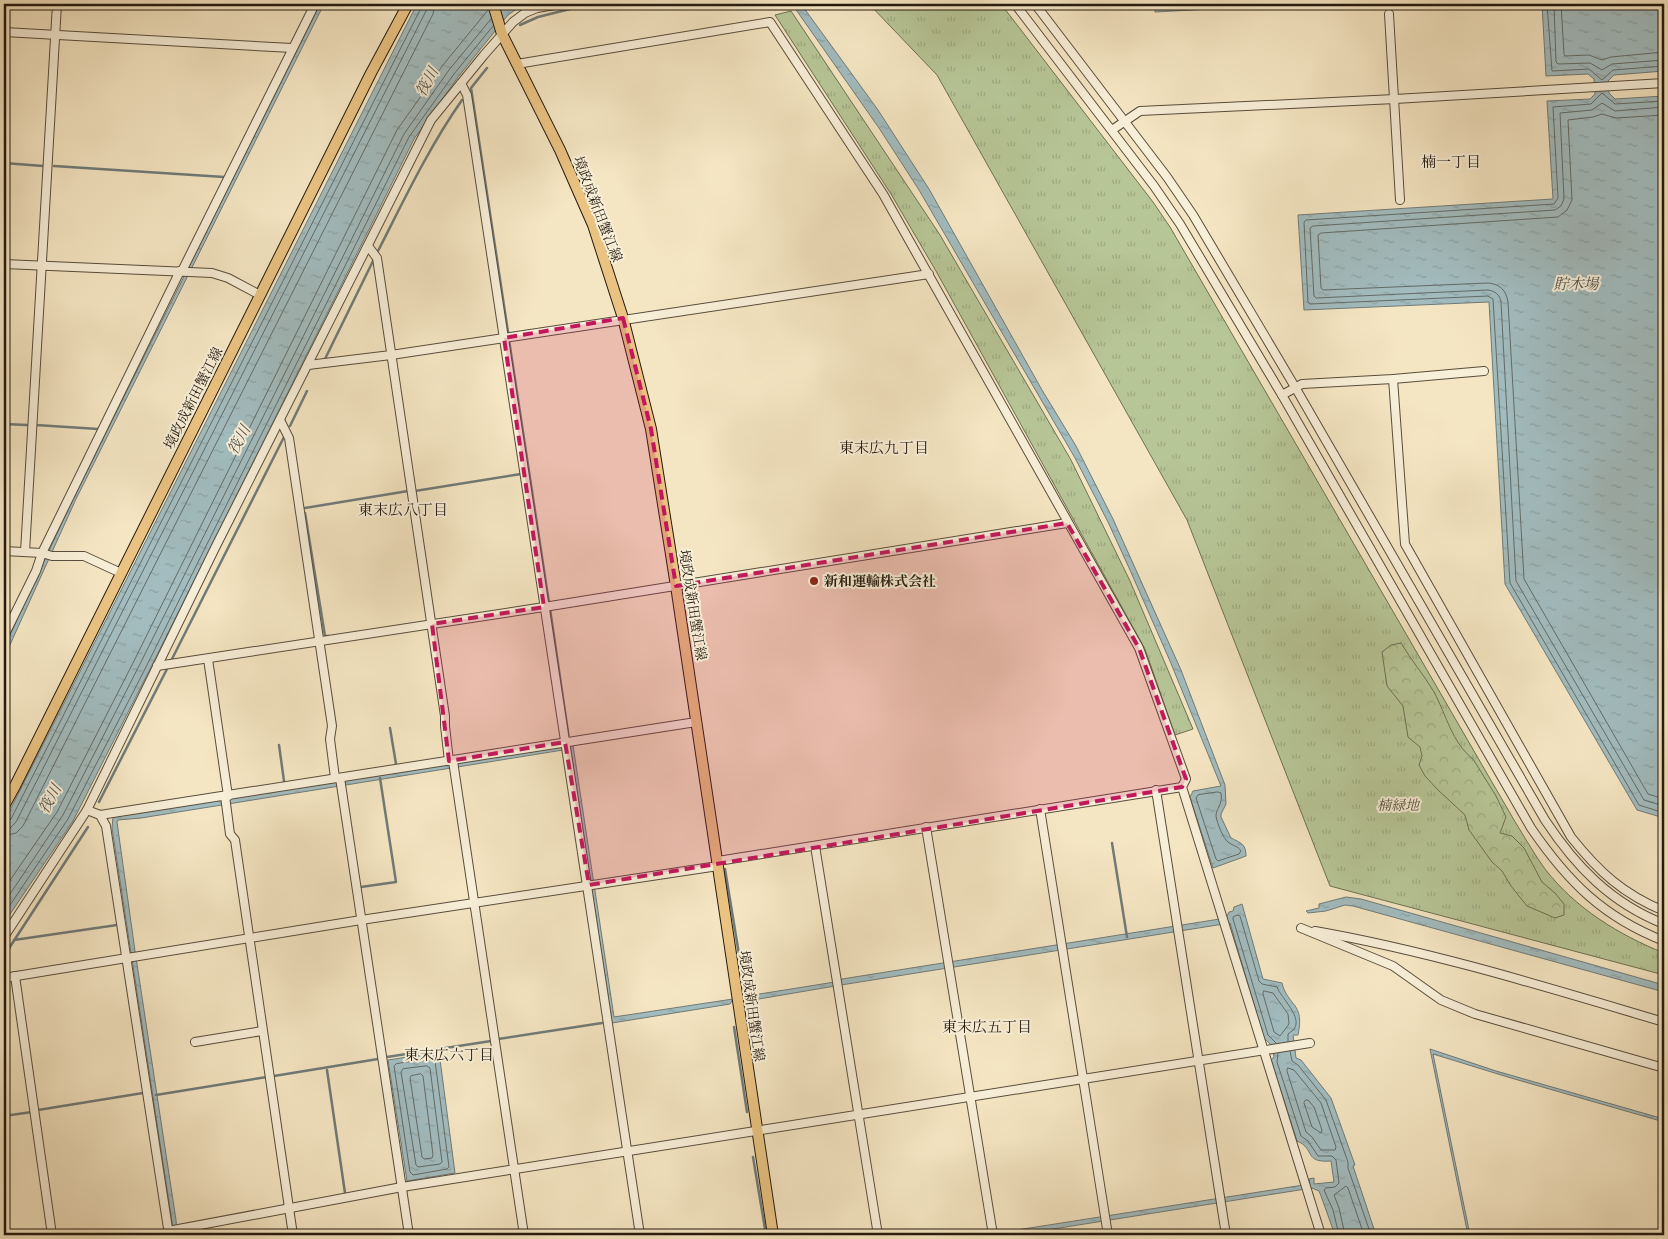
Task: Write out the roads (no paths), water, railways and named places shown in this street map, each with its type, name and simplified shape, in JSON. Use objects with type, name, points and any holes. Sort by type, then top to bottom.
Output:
[{"type":"main road","name":"境政成新田蟹江線","points":[[4,806],[371,74],[408,4]]},
{"type":"main road","name":"境政成新田蟹江線","points":[[493,4],[502,34],[560,150],[593,225],[624,318],[651,429],[773,1235]]},
{"type":"street","points":[[25,552],[57,4]]},
{"type":"street","points":[[4,636],[36,571],[42,553],[184,271],[315,4]]},
{"type":"street","points":[[4,937],[88,810],[157,666],[432,120],[502,34],[525,13],[537,8],[561,4]]},
{"type":"street","points":[[1015,4],[1112,130],[1180,224],[1282,395],[1546,850],[1570,879],[1590,898],[1640,931],[1664,941]]},
{"type":"street","points":[[1035,4],[1167,177],[1193,215],[1563,848],[1580,868],[1600,886],[1620,901],[1647,917],[1664,924]]},
{"type":"street","points":[[1390,14],[1400,200]]},
{"type":"street","points":[[517,64],[770,22],[883,194],[1067,524],[1139,648],[1186,779],[1182,787],[1267,1051],[1322,1235]]},
{"type":"street","points":[[4,32],[292,48]]},
{"type":"street","points":[[461,83],[467,94],[544,607],[590,885],[640,1235]]},
{"type":"street","points":[[1112,130],[1140,111],[1395,99],[1664,83]]},
{"type":"street","points":[[368,246],[377,258],[432,624],[445,726],[475,904],[524,1235]]},
{"type":"street","points":[[4,264],[212,273],[228,278],[260,295]]},
{"type":"street","points":[[308,365],[391,355],[624,318],[929,274]]},
{"type":"street","points":[[1282,395],[1302,384],[1484,371]]},
{"type":"street","points":[[1393,379],[1405,544],[1571,837],[1590,861],[1613,882],[1641,902],[1664,911]]},
{"type":"street","points":[[280,420],[289,438],[332,726],[330,739],[339,781],[410,1235]]},
{"type":"street","points":[[157,666],[1067,524]]},
{"type":"street","points":[[4,552],[42,553],[52,556],[84,556],[121,573]]},
{"type":"street","points":[[208,659],[230,834],[235,840],[293,1235]]},
{"type":"street","points":[[88,810],[100,815],[226,799],[696,722]]},
{"type":"street","points":[[4,978],[361,920],[475,904],[926,827],[1182,787]]},
{"type":"street","points":[[1156,790],[1226,1235]]},
{"type":"street","points":[[1040,809],[1108,1235]]},
{"type":"street","points":[[100,815],[106,826],[131,958],[172,1231],[402,1187],[627,1153],[1306,1044]]},
{"type":"street","points":[[926,827],[993,1234]]},
{"type":"street","points":[[814,846],[878,1235]]},
{"type":"street","points":[[1664,1022],[1443,958],[1351,937],[1301,928],[1393,966],[1441,1000],[1475,1014],[1664,1068]]},
{"type":"street","points":[[15,976],[52,1235]]},
{"type":"street","points":[[195,1042],[262,1031]]},
{"type":"water","points":[[320,4],[324,4],[76,499],[4,658],[4,648],[73,499]]},
{"type":"water","name":"筏川","points":[[417,4],[529,4],[518,8],[508,15],[458,77],[414,139],[73,821],[4,923],[4,822]]},
{"type":"water","points":[[792,4],[801,4],[878,110],[929,189],[1042,390],[1076,446],[1113,519],[1181,670],[1225,785],[1226,804],[1221,817],[1231,838],[1244,846],[1246,856],[1213,868],[1190,797],[1193,791],[1221,786],[1170,661],[1130,570],[1075,458],[919,190],[879,128]]},
{"type":"water","points":[[1155,4],[1302,4],[1155,12]]},
{"type":"water","name":"貯木場","points":[[1542,4],[1664,4],[1664,71],[1614,75],[1608,81],[1609,93],[1615,99],[1664,96],[1664,818],[1637,810],[1505,584],[1489,302],[1304,310],[1298,215],[1553,199],[1547,101],[1590,99],[1595,94],[1594,79],[1588,74],[1546,76]]},
{"type":"water","points":[[570,745],[573,745],[614,1017],[733,999],[730,1004],[612,1023]]},
{"type":"water","points":[[562,746],[563,750],[141,818],[118,820],[135,951],[176,1220],[177,1235],[174,1235],[112,828],[113,817]]},
{"type":"water","points":[[1346,897],[1361,899],[1664,985],[1664,992],[1353,906],[1345,905],[1326,911],[1308,913],[1306,911],[1319,908],[1319,904]]},
{"type":"water","points":[[1242,904],[1263,979],[1282,983],[1288,997],[1298,1010],[1300,1024],[1298,1035],[1293,1035],[1296,1058],[1301,1060],[1331,1098],[1355,1165],[1353,1166],[1376,1235],[1335,1235],[1319,1191],[1312,1188],[1015,1235],[985,1235],[1310,1184],[1309,1179],[1314,1178],[1314,1184],[1334,1182],[1331,1161],[1313,1158],[1303,1144],[1297,1141],[1271,1060],[1274,1057],[1272,1046],[1264,1038],[1230,923],[747,1001],[747,996],[841,981],[842,979],[1226,918],[1229,912],[1233,911],[1234,907]]},
{"type":"water","points":[[1430,1049],[1496,1071],[1664,1119],[1664,1122],[1433,1054],[1470,1235],[1468,1235]]},
{"type":"water","points":[[439,1052],[455,1173],[407,1181],[388,1060]]},
{"type":"waterway","points":[[520,25],[538,17],[570,9],[581,4]]},
{"type":"waterway","points":[[487,68],[471,88],[508,332]]},
{"type":"waterway","points":[[378,251],[428,155],[462,100]]},
{"type":"waterway","points":[[4,163],[43,166]]},
{"type":"waterway","points":[[54,166],[224,177]]},
{"type":"waterway","points":[[324,361],[373,261]]},
{"type":"waterway","points":[[509,340],[549,603]]},
{"type":"waterway","points":[[290,426],[307,391]]},
{"type":"waterway","points":[[4,424],[27,425]]},
{"type":"waterway","points":[[36,425],[98,429]]},
{"type":"waterway","points":[[172,659],[285,435]]},
{"type":"waterway","points":[[415,491],[521,474]]},
{"type":"waterway","points":[[305,508],[408,491]]},
{"type":"waterway","points":[[305,513],[325,636],[329,636]]},
{"type":"waterway","points":[[550,609],[569,739]]},
{"type":"waterway","points":[[99,802],[167,669]]},
{"type":"waterway","points":[[390,728],[396,764]]},
{"type":"waterway","points":[[279,745],[284,781]]},
{"type":"waterway","points":[[361,887],[396,882],[380,778]]},
{"type":"waterway","points":[[4,956],[88,827]]},
{"type":"waterway","points":[[1112,843],[1127,937]]},
{"type":"waterway","points":[[725,869],[745,991]]},
{"type":"waterway","points":[[14,940],[117,925]]},
{"type":"waterway","points":[[498,1039],[602,1023]]},
{"type":"waterway","points":[[734,1027],[747,1112]]},
{"type":"waterway","points":[[387,1057],[491,1041]]},
{"type":"waterway","points":[[274,1076],[378,1059]]},
{"type":"waterway","points":[[327,1070],[345,1193]]},
{"type":"waterway","points":[[156,1095],[267,1077]]},
{"type":"waterway","points":[[38,1110],[143,1093]]},
{"type":"waterway","points":[[4,1116],[32,1112]]},
{"type":"waterway","points":[[753,1157],[766,1235]]},
{"type":"place","name":"新和運輸株式会社","points":[[814,581]]},
{"type":"district","name":"楠一丁目","points":[[1451,162]]},
{"type":"district","name":"東末広九丁目","points":[[884,448]]},
{"type":"district","name":"東末広八丁目","points":[[403,510]]},
{"type":"district","name":"東末広五丁目","points":[[987,1027]]},
{"type":"district","name":"東末広六丁目","points":[[449,1055]]},
{"type":"park label","name":"楠緑地","points":[[1398,805]]}]
